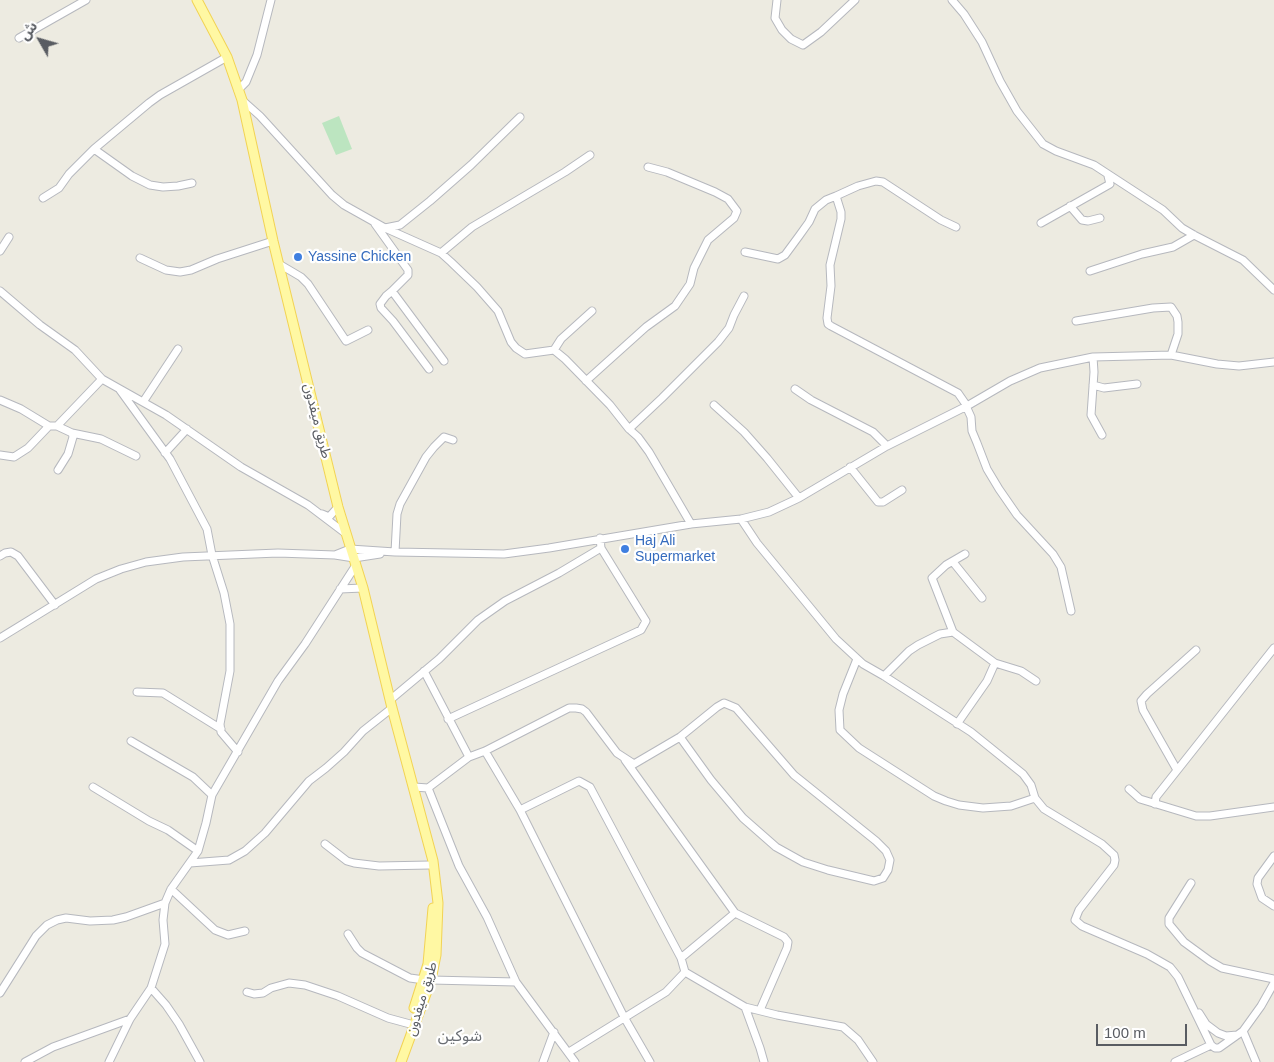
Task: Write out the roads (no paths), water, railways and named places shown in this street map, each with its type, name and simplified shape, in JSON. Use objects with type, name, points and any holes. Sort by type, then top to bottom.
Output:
[{"type":"main road","name":"طريق ميفدون","points":[[197,0],[227,57],[242,100],[273,240],[338,507],[363,588],[391,704],[433,861],[438,903],[436,955],[396,1062]]},
{"type":"main road","name":"طريق ميفدون","points":[[402,1062],[427,980],[433,897],[428,846]]},
{"type":"street","points":[[19,38],[86,0]]},
{"type":"street","points":[[238,90],[246,82],[257,55],[271,0]]},
{"type":"street","points":[[777,0],[775,18],[782,30],[791,39],[803,45],[821,32],[855,0]]},
{"type":"street","points":[[952,0],[964,14],[982,42],[1000,81],[1017,111],[1037,137],[1049,148],[1094,166],[1163,210],[1194,235],[1243,260],[1274,290]]},
{"type":"street","points":[[43,198],[59,188],[69,174],[94,149],[160,95],[227,57]]},
{"type":"street","points":[[242,100],[260,116],[332,195],[344,205],[385,228],[441,253],[477,287],[498,311],[514,346],[525,354],[554,350],[561,339],[592,311]]},
{"type":"street","points":[[385,228],[400,225],[430,201],[471,165],[520,117]]},
{"type":"street","points":[[94,149],[132,176],[150,185],[163,187],[192,183]]},
{"type":"street","points":[[441,253],[472,227],[566,172],[590,155]]},
{"type":"street","points":[[586,381],[646,327],[675,306],[690,284],[694,268],[708,240],[734,218],[737,211],[728,199],[715,192],[677,176],[648,167]]},
{"type":"street","points":[[1041,223],[1110,184],[1108,176]]},
{"type":"street","points":[[745,252],[778,259],[785,254],[799,236],[815,209],[826,200],[858,186],[876,181],[883,182],[956,227]]},
{"type":"street","points":[[836,196],[841,219],[830,265],[831,286],[827,313],[828,324],[958,393],[967,406],[971,417],[972,431],[987,469],[1017,515],[1053,554],[1061,567],[1071,610]]},
{"type":"street","points":[[1070,206],[1082,220],[1088,222],[1100,218]]},
{"type":"street","points":[[373,222],[408,270],[408,275],[380,304],[381,308],[394,321],[429,369]]},
{"type":"street","points":[[1090,271],[1142,254],[1173,247],[1194,235]]},
{"type":"street","points":[[0,251],[9,237]]},
{"type":"street","points":[[140,258],[166,270],[180,272],[191,270],[273,240]]},
{"type":"street","points":[[279,264],[301,277],[308,284],[346,341],[368,330]]},
{"type":"street","points":[[0,291],[34,320],[75,350],[102,379],[187,429],[241,467],[297,498],[345,533]]},
{"type":"street","points":[[392,291],[444,361]]},
{"type":"street","points":[[629,429],[718,342],[730,328],[734,315],[744,296]]},
{"type":"street","points":[[1076,321],[1153,308],[1171,307],[1177,316],[1178,334],[1171,355]]},
{"type":"street","points":[[143,402],[178,349]]},
{"type":"street","points":[[554,350],[610,404],[629,429],[638,437],[649,452],[691,524]]},
{"type":"street","points":[[0,638],[96,579],[146,562],[212,555],[278,553],[353,557],[395,552],[504,554],[691,524],[741,519],[768,512],[799,498],[887,446],[967,406],[1010,381],[1040,368],[1093,357],[1171,355],[1217,364],[1239,366],[1274,362]]},
{"type":"street","points":[[1093,357],[1091,415],[1102,434]]},
{"type":"street","points":[[0,455],[14,457],[28,448],[102,379]]},
{"type":"street","points":[[1093,384],[1104,388],[1137,384]]},
{"type":"street","points":[[118,388],[170,459],[207,529],[230,624],[230,671],[221,729],[225,738],[238,752]]},
{"type":"street","points":[[795,389],[811,400],[873,432],[887,446]]},
{"type":"street","points":[[0,400],[53,426],[101,440],[136,456]]},
{"type":"street","points":[[714,405],[744,432],[799,498]]},
{"type":"street","points":[[165,453],[187,429]]},
{"type":"street","points":[[58,470],[70,449],[73,440],[72,433]]},
{"type":"street","points":[[395,552],[397,514],[400,504],[426,457],[434,447],[444,437],[453,440]]},
{"type":"street","points":[[850,467],[878,502],[883,502],[902,490]]},
{"type":"street","points":[[320,514],[329,517],[338,507]]},
{"type":"street","points":[[741,519],[757,543],[836,639],[857,659],[971,732],[1023,774],[1031,785],[1035,798],[1044,809],[1102,844],[1114,855],[1116,860],[1114,865],[1079,910],[1076,915],[1077,923],[1147,954],[1170,967],[1178,977],[1211,1045],[1219,1048],[1241,1033],[1261,1006],[1274,983]]},
{"type":"street","points":[[448,719],[641,630],[646,621],[601,548],[600,538]]},
{"type":"street","points":[[190,862],[229,860],[245,851],[265,832],[309,781],[344,752],[424,671],[478,620],[505,601],[559,573],[601,548]]},
{"type":"street","points":[[0,556],[11,552],[18,556],[56,605]]},
{"type":"street","points":[[965,554],[946,565],[932,578],[953,632],[994,663],[1021,671],[1036,681]]},
{"type":"street","points":[[112,1061],[130,1019],[150,988],[165,944],[163,920],[165,902],[171,889],[198,850],[212,795],[278,682],[340,589],[353,557]]},
{"type":"street","points":[[953,562],[982,598]]},
{"type":"street","points":[[340,589],[363,588]]},
{"type":"street","points":[[884,676],[918,645],[940,634],[953,632]]},
{"type":"street","points":[[1155,804],[1156,797],[1274,648]]},
{"type":"street","points":[[1177,770],[1143,710],[1141,701],[1146,694],[1196,650]]},
{"type":"street","points":[[857,659],[843,694],[839,710],[840,730],[859,748],[934,796],[959,805],[983,808],[1011,806],[1035,798]]},
{"type":"street","points":[[957,724],[987,680],[994,663]]},
{"type":"street","points":[[424,671],[469,757]]},
{"type":"street","points":[[137,692],[163,693],[221,729]]},
{"type":"street","points":[[414,787],[428,788],[469,757],[485,751],[569,708],[582,709],[586,712],[612,748],[634,764],[680,737],[716,707],[724,703],[736,708],[794,776],[886,851],[890,860],[888,870],[883,878],[874,881],[828,870],[803,862],[776,847],[743,818],[711,780],[680,737]]},
{"type":"street","points":[[131,742],[193,777],[212,795]]},
{"type":"street","points":[[485,751],[520,810],[624,1017],[650,1062]]},
{"type":"street","points":[[624,758],[735,913],[784,937],[788,942],[788,948],[760,1010]]},
{"type":"street","points":[[520,810],[579,781],[590,787],[681,958],[685,972],[745,1006],[843,1027],[858,1040],[868,1060]]},
{"type":"street","points":[[93,787],[149,821],[168,830],[198,850]]},
{"type":"street","points":[[428,788],[459,866],[488,917],[516,982],[575,1062]]},
{"type":"street","points":[[1129,789],[1140,798],[1190,815],[1205,816],[1274,807]]},
{"type":"street","points":[[325,844],[347,861],[354,864],[379,866],[430,865]]},
{"type":"street","points":[[1274,856],[1258,878],[1257,884],[1262,898],[1274,906]]},
{"type":"street","points":[[1191,883],[1168,918],[1169,924],[1184,942],[1222,968],[1274,979]]},
{"type":"street","points":[[171,889],[215,930],[228,934],[245,931]]},
{"type":"street","points":[[0,993],[36,936],[47,925],[66,918],[90,921],[114,920],[165,902]]},
{"type":"street","points":[[681,958],[735,913]]},
{"type":"street","points":[[348,934],[362,953],[410,978],[516,982]]},
{"type":"street","points":[[569,1052],[666,992],[685,972]]},
{"type":"street","points":[[247,992],[254,994],[263,993],[270,988],[289,983],[305,985],[338,996],[388,1018],[410,1024]]},
{"type":"street","points":[[150,988],[180,1024],[200,1062]]},
{"type":"street","points":[[1188,999],[1212,1029],[1226,1036],[1241,1033]]},
{"type":"street","points":[[745,1006],[764,1062]]},
{"type":"street","points":[[25,1062],[53,1048],[130,1019]]},
{"type":"street","points":[[543,1062],[554,1032]]},
{"type":"street","points":[[1241,1033],[1256,1062]]},
{"type":"street","points":[[1175,1062],[1211,1045]]},
{"type":"place","name":"Yassine Chicken","points":[[298,257]]},
{"type":"place","name":"Haj Ali Supermarket","points":[[625,549]]},
{"type":"district","name":"شوكين","points":[[460,1037]]}]
